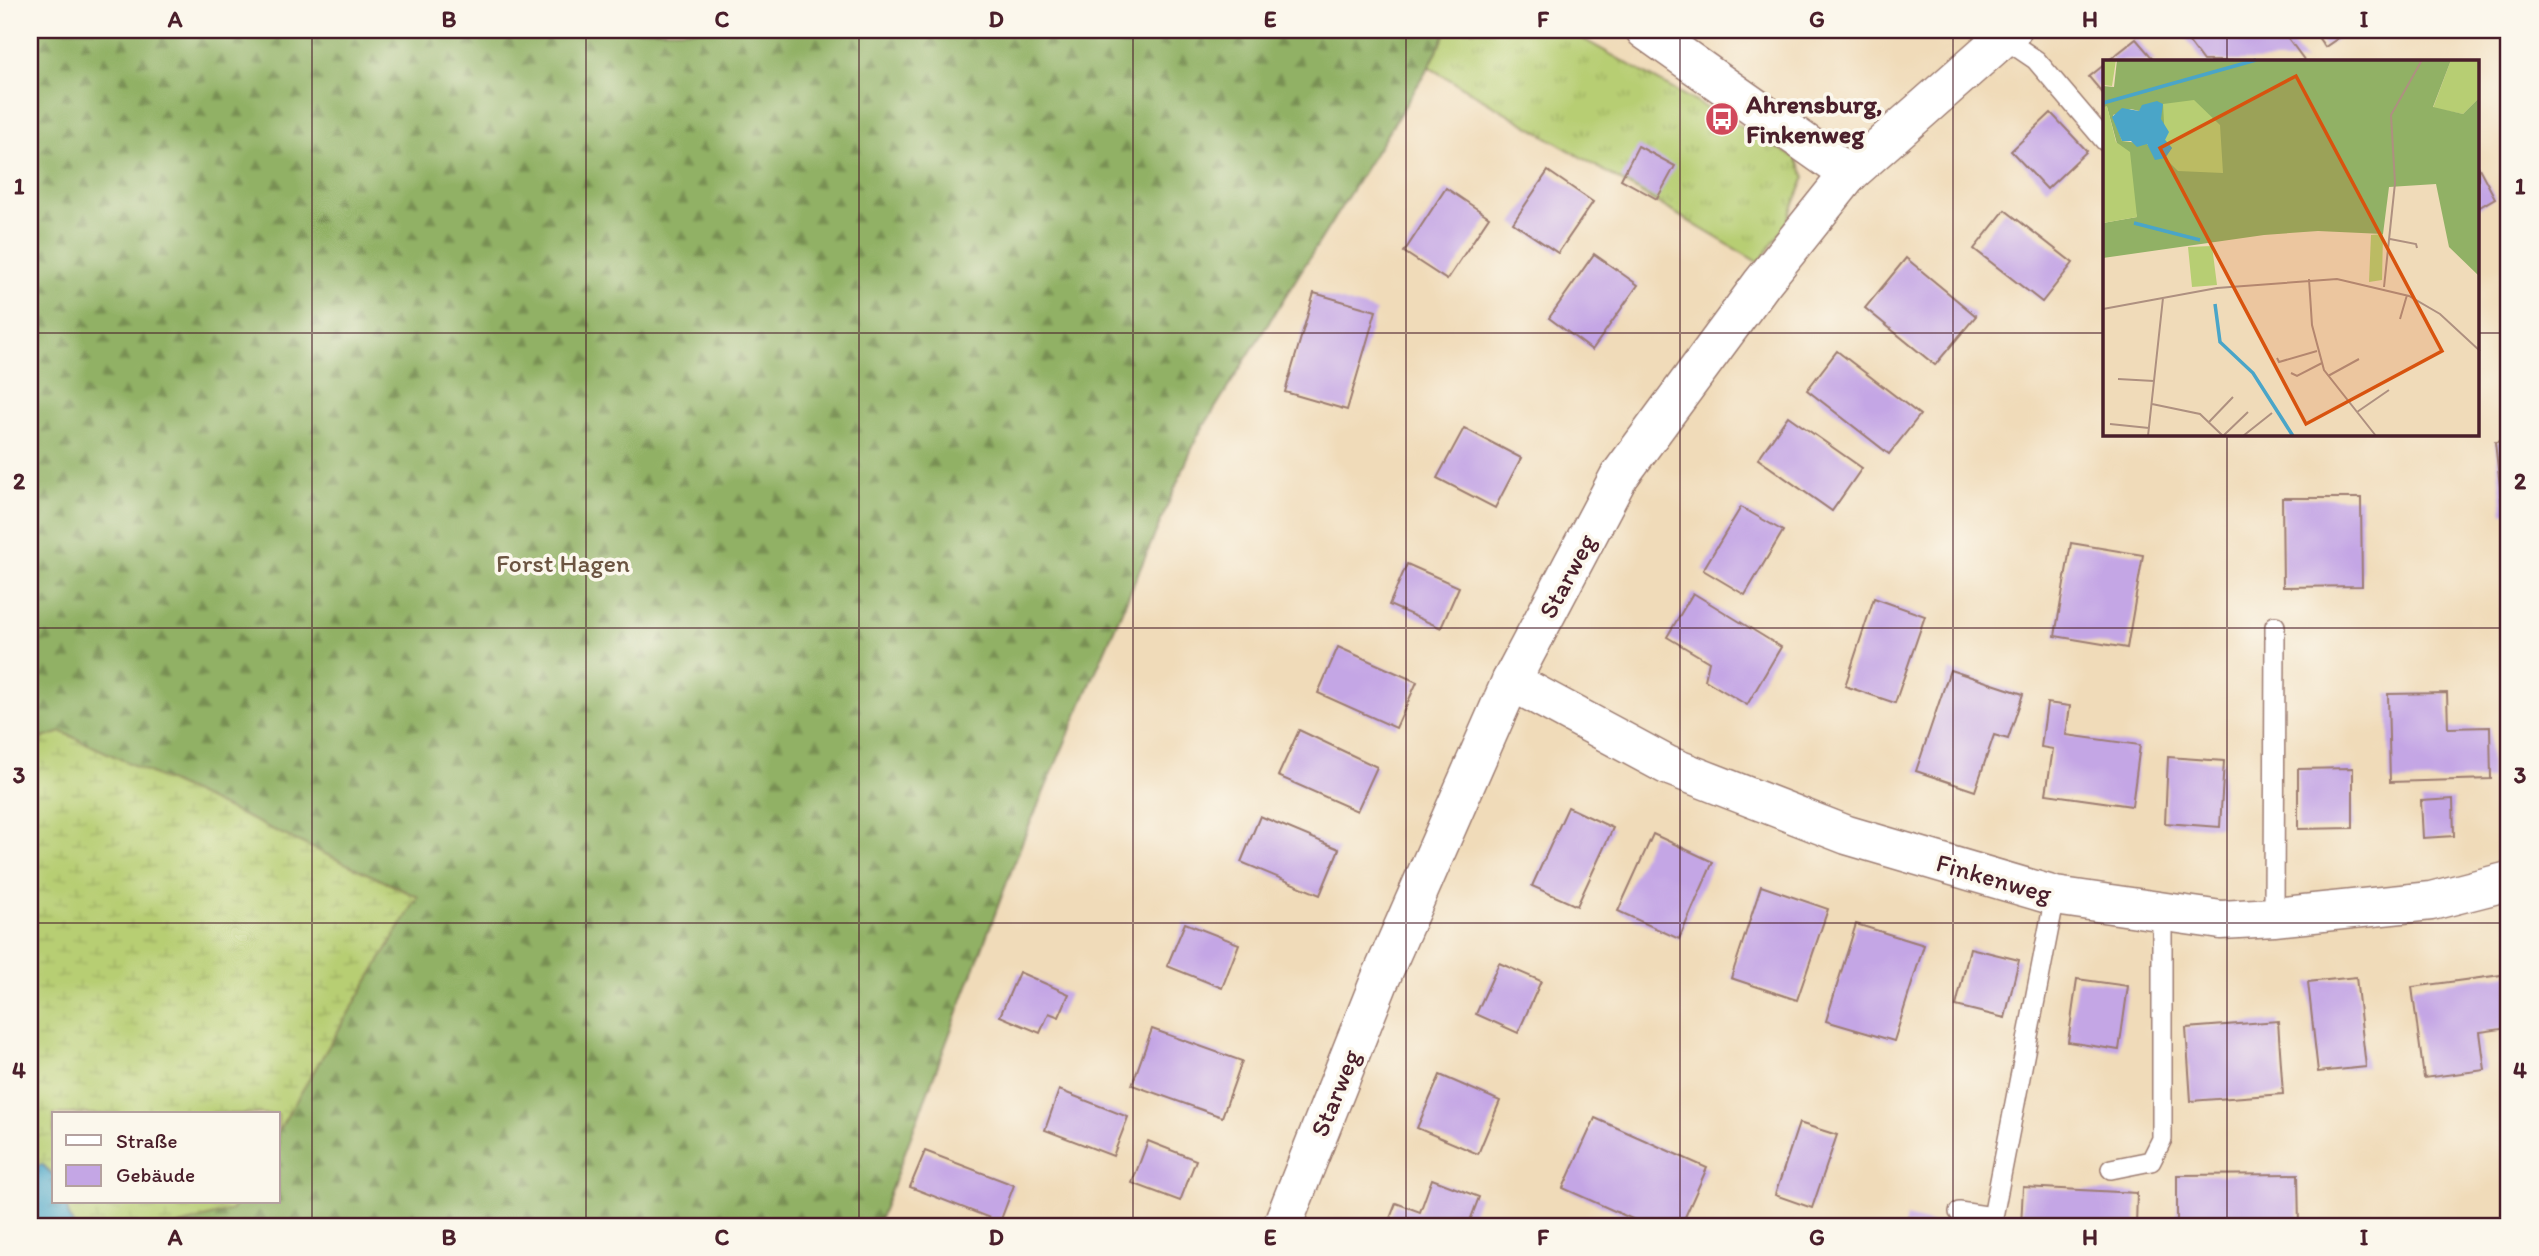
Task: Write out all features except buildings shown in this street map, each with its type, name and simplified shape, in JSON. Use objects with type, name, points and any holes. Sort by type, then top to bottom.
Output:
[{"type":"street","points":[[1645,30],[1849,174]]},
{"type":"street","name":"Starweg","points":[[1282,1226],[1379,982],[1511,681],[1618,478],[1771,273],[1849,174],[2007,33]]},
{"type":"street","name":"Finkenweg","points":[[1511,681],[1667,765],[1847,835],[2055,897],[2221,920],[2431,901],[2509,881]]},
{"type":"lane","points":[[2007,33],[2036,60],[2103,139]]},
{"type":"lane","points":[[2274,917],[2275,626]]},
{"type":"lane","points":[[1959,1212],[1993,1217],[2055,897]]},
{"type":"lane","points":[[2111,1170],[2151,1161],[2162,1139],[2162,912]]},
{"type":"green space","name":"Forst Hagen","points":[[30,30],[1447,30],[1429,67],[1197,437],[1023,840],[877,1226],[74,1226],[67,1204],[280,1204],[280,1112],[52,1112],[52,1174],[42,1164],[30,1170]]},
{"type":"green space","points":[[1447,30],[1567,30],[1796,158],[1805,177],[1785,226],[1759,263],[1429,67]]},
{"type":"green space","points":[[62,732],[418,897],[280,1128],[280,1112],[52,1112],[52,1174],[42,1164],[30,1170],[30,742]]},
{"type":"green space","points":[[66,1204],[235,1204],[232,1210],[176,1226],[74,1226],[69,1218]]},
{"type":"water","points":[[42,1164],[52,1174],[52,1204],[66,1204],[69,1218],[74,1226],[30,1226],[30,1170]]},
{"type":"place","name":"Ahrensburg, Finkenweg","points":[[1722,119]]}]
